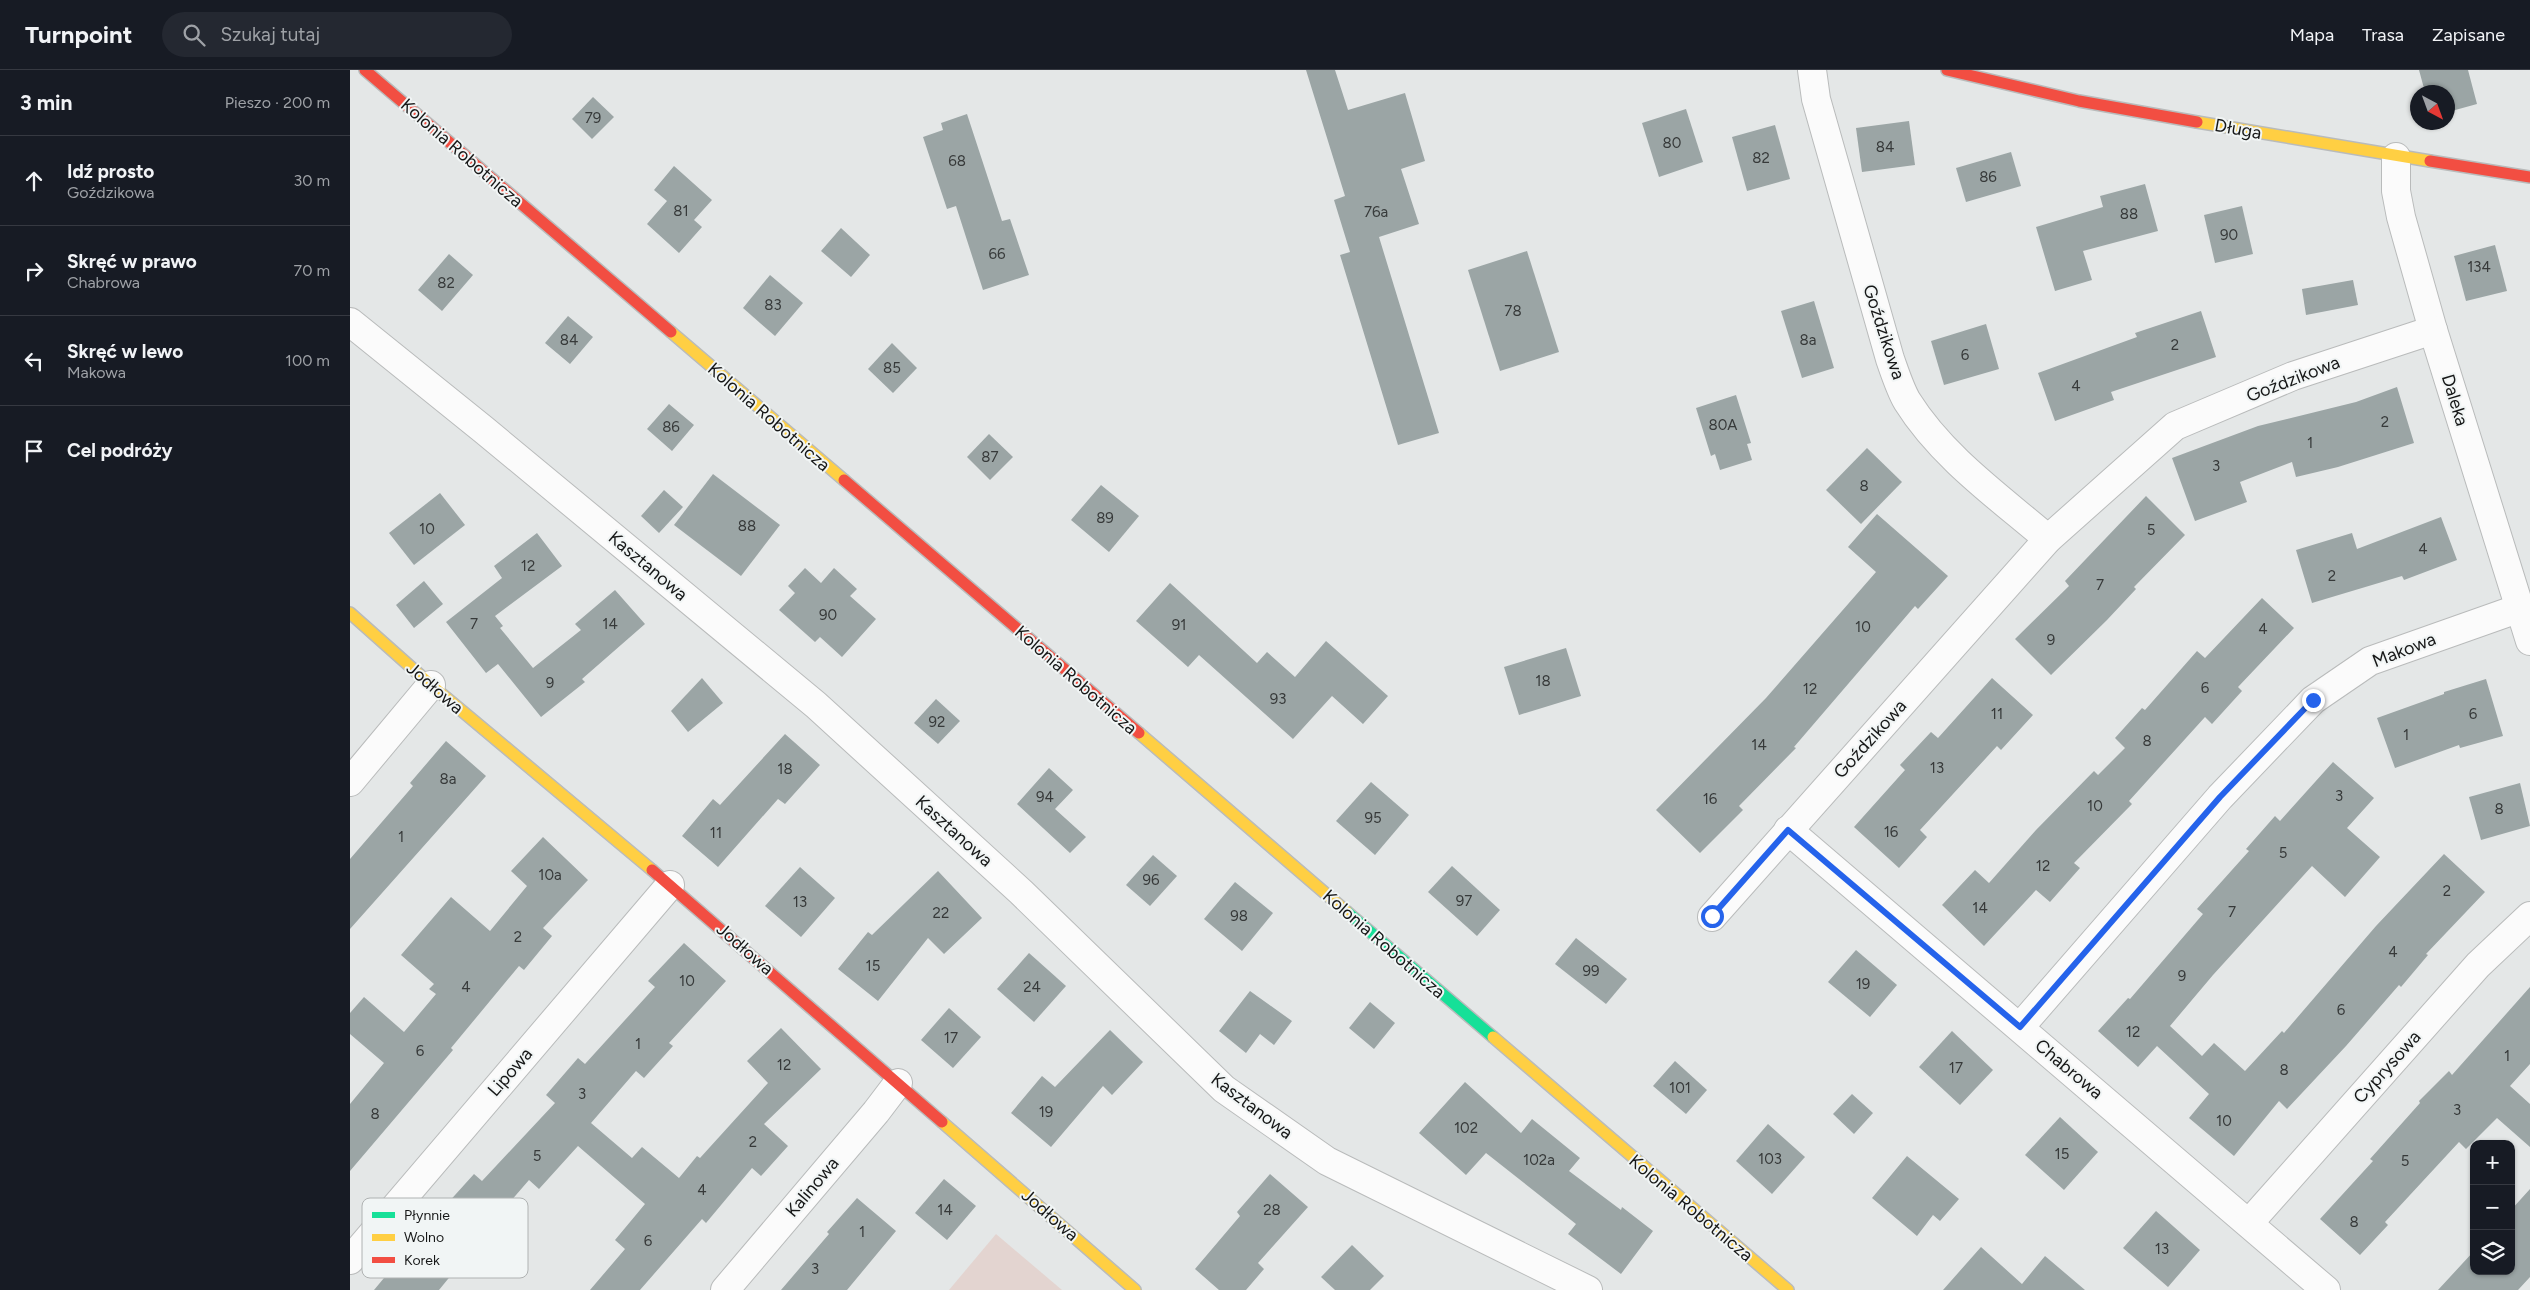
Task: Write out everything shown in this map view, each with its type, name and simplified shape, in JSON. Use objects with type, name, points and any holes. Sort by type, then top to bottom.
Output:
[{"type":"street","name":"Kolonia Robotnicza","points":[[365,70],[1788,1290]]},
{"type":"street","name":"Goździkowa","points":[[1812,70],[1816,99],[1890,359],[1906,400],[1930,432],[1955,459],[2048,540]]},
{"type":"street","name":"Długa","points":[[1948,70],[2079,101],[2396,156],[2530,177]]},
{"type":"street","name":"Daleka","points":[[2396,156],[2396,191],[2401,218],[2433,330],[2530,641]]},
{"type":"street","name":"Kasztanowa","points":[[350,322],[484,430],[816,705],[1021,892],[1224,1089],[1327,1161],[1588,1290]]},
{"type":"street","name":"Goździkowa","points":[[1712,916],[2048,540],[2175,426],[2293,376],[2433,330]]},
{"type":"street","name":"Makowa","points":[[2020,1027],[2220,797],[2313,700],[2370,661],[2520,608]]},
{"type":"street","name":"Jodłowa","points":[[350,613],[431,685],[670,884],[1136,1290]]},
{"type":"street","points":[[350,782],[431,685]]},
{"type":"street","name":"Chabrowa","points":[[1788,830],[2326,1290]]},
{"type":"street","name":"Lipowa","points":[[403,1198],[670,884]]},
{"type":"street","name":"Cyprysowa","points":[[2249,1223],[2478,965],[2530,916]]},
{"type":"street","name":"Kalinowa","points":[[725,1290],[876,1112],[898,1083]]},
{"type":"street","name":"Lipowa","points":[[350,1260],[362,1246]]},
{"type":"shaded area","points":[[996,1234],[1062,1290],[949,1290]]},
{"type":"building","points":[[1306,70],[1335,70],[1348,110],[1405,93],[1425,161],[1401,169],[1419,224],[1379,237],[1439,433],[1398,445],[1340,255],[1350,252],[1334,200],[1345,196]]},
{"type":"building","points":[[2419,70],[2468,70],[2477,104],[2455,110],[2455,85],[2423,85]]},
{"type":"building","points":[[593,97],[614,117],[592,139],[572,119]]},
{"type":"building","points":[[1686,109],[1703,162],[1659,177],[1642,123]]},
{"type":"building","points":[[967,114],[1002,221],[1010,219],[1029,275],[983,290],[956,206],[947,209],[923,137],[943,130],[941,123]]},
{"type":"building","points":[[1909,121],[1915,165],[1862,172],[1856,128]]},
{"type":"building","points":[[1775,125],[1790,179],[1747,191],[1732,137]]},
{"type":"building","points":[[2011,152],[2021,186],[1966,202],[1956,168]]},
{"type":"building","points":[[674,166],[712,200],[694,220],[702,227],[679,253],[647,224],[667,201],[654,190]]},
{"type":"building","points":[[2145,184],[2158,231],[2083,251],[2092,280],[2055,291],[2036,227],[2103,207],[2100,196]]},
{"type":"building","points":[[2242,206],[2253,254],[2215,263],[2204,215]]},
{"type":"building","points":[[841,228],[870,255],[851,277],[821,251]]},
{"type":"building","points":[[2495,245],[2507,291],[2466,301],[2454,256]]},
{"type":"building","points":[[1527,251],[1559,352],[1500,371],[1468,270]]},
{"type":"building","points":[[449,254],[473,275],[442,311],[418,290]]},
{"type":"building","points":[[770,275],[803,303],[775,336],[743,308]]},
{"type":"building","points":[[2353,280],[2358,305],[2306,315],[2302,289]]},
{"type":"building","points":[[1814,301],[1834,368],[1802,378],[1781,311]]},
{"type":"building","points":[[2201,311],[2216,357],[2111,392],[2114,400],[2055,421],[2038,373],[2137,337],[2135,333]]},
{"type":"building","points":[[568,316],[593,337],[570,364],[545,343]]},
{"type":"building","points":[[1986,324],[1999,369],[1944,385],[1931,341]]},
{"type":"building","points":[[892,343],[917,368],[893,393],[868,369]]},
{"type":"building","points":[[2397,387],[2414,443],[2338,467],[2296,477],[2292,462],[2240,482],[2247,502],[2195,521],[2172,458],[2258,426],[2356,402]]},
{"type":"building","points":[[1736,395],[1751,443],[1747,444],[1752,460],[1720,470],[1715,454],[1711,456],[1696,408]]},
{"type":"building","points":[[669,404],[694,425],[672,451],[647,429]]},
{"type":"building","points":[[989,434],[1013,457],[990,480],[967,457]]},
{"type":"building","points":[[1867,448],[1902,482],[1861,524],[1826,490]]},
{"type":"building","points":[[713,474],[780,525],[741,576],[674,525]]},
{"type":"building","points":[[1101,485],[1139,516],[1109,552],[1071,520]]},
{"type":"building","points":[[664,490],[683,507],[659,533],[641,516]]},
{"type":"building","points":[[440,493],[465,525],[414,565],[389,533]]},
{"type":"building","points":[[2146,496],[2185,535],[2134,587],[2136,589],[2107,620],[2051,675],[2015,639],[2069,586],[2065,581]]},
{"type":"building","points":[[1877,514],[1948,576],[1918,609],[1915,606],[1794,747],[1796,748],[1739,806],[1743,810],[1700,853],[1656,810],[1766,698],[1876,572],[1848,547]]},
{"type":"building","points":[[2441,517],[2457,560],[2404,580],[2402,576],[2312,603],[2296,550],[2352,533],[2357,549]]},
{"type":"building","points":[[537,533],[562,566],[495,616],[503,626],[500,628],[533,668],[581,630],[575,624],[615,590],[645,624],[582,679],[585,682],[541,717],[498,664],[486,673],[446,622],[502,578],[494,566]]},
{"type":"building","points":[[805,568],[821,583],[834,568],[857,589],[850,596],[876,619],[842,657],[820,637],[815,642],[779,610],[795,593],[788,586]]},
{"type":"building","points":[[424,581],[443,604],[414,628],[396,605]]},
{"type":"building","points":[[1170,583],[1257,663],[1267,652],[1295,677],[1326,641],[1388,696],[1363,724],[1332,696],[1293,739],[1199,655],[1188,667],[1136,621]]},
{"type":"building","points":[[2262,598],[2294,628],[2238,687],[2242,691],[2212,724],[2205,717],[2129,801],[2132,804],[2074,863],[2080,868],[2050,902],[2036,890],[1984,946],[1942,905],[1975,870],[1989,883],[2036,830],[2094,771],[2098,775],[2125,748],[2115,738],[2142,708],[2145,710],[2197,651],[2205,658]]},
{"type":"building","points":[[1566,648],[1581,696],[1519,715],[1504,667]]},
{"type":"building","points":[[702,678],[723,703],[688,732],[671,711]]},
{"type":"building","points":[[1992,678],[2033,715],[2001,750],[1997,746],[1920,830],[1927,837],[1899,868],[1854,827],[1905,770],[1900,765],[1931,732],[1938,738]]},
{"type":"building","points":[[2486,679],[2503,736],[2460,748],[2459,745],[2395,768],[2377,718],[2444,694],[2444,692]]},
{"type":"building","points":[[936,699],[960,721],[938,744],[914,723]]},
{"type":"building","points":[[785,734],[820,765],[785,804],[778,799],[718,867],[682,836],[713,799],[720,805]]},
{"type":"building","points":[[446,741],[486,776],[350,929],[350,859],[413,786],[410,783]]},
{"type":"building","points":[[2333,762],[2374,798],[2347,828],[2380,857],[2345,897],[2312,866],[2213,975],[2170,1026],[2202,1056],[2214,1043],[2245,1071],[2282,1031],[2284,1033],[2376,926],[2444,854],[2485,892],[2426,954],[2428,955],[2401,987],[2399,985],[2346,1046],[2287,1109],[2279,1101],[2234,1156],[2189,1118],[2209,1094],[2157,1046],[2138,1067],[2098,1031],[2128,998],[2130,999],[2203,914],[2197,909],[2249,851],[2246,849],[2275,816],[2280,821]]},
{"type":"building","points":[[1049,768],[1073,790],[1055,809],[1086,837],[1070,853],[1017,804]]},
{"type":"building","points":[[1371,782],[1409,815],[1375,855],[1336,821]]},
{"type":"building","points":[[2520,783],[2530,826],[2481,840],[2469,797]]},
{"type":"building","points":[[543,837],[588,880],[543,928],[552,936],[524,970],[519,966],[451,1048],[453,1050],[350,1171],[350,1104],[384,1063],[350,1034],[350,1013],[364,997],[404,1032],[436,994],[429,989],[434,984],[401,955],[451,897],[490,931],[527,886],[511,871]]},
{"type":"building","points":[[1153,855],[1177,876],[1150,906],[1126,885]]},
{"type":"building","points":[[1452,866],[1500,910],[1477,936],[1428,892]]},
{"type":"building","points":[[800,867],[835,898],[801,937],[765,906]]},
{"type":"building","points":[[938,871],[982,918],[944,954],[928,938],[878,1001],[838,969],[868,932],[872,935]]},
{"type":"building","points":[[1235,882],[1273,913],[1242,951],[1204,919]]},
{"type":"building","points":[[1576,938],[1627,979],[1606,1004],[1555,964]]},
{"type":"building","points":[[684,943],[726,981],[669,1043],[673,1046],[644,1078],[636,1071],[591,1123],[632,1158],[642,1147],[679,1178],[697,1156],[700,1158],[768,1083],[747,1061],[781,1028],[821,1069],[764,1124],[788,1146],[761,1176],[752,1168],[706,1223],[702,1219],[640,1290],[590,1290],[625,1249],[615,1240],[645,1204],[578,1146],[539,1189],[529,1180],[513,1198],[452,1198],[474,1174],[482,1181],[555,1103],[546,1095],[578,1058],[585,1064],[655,987],[648,981]]},
{"type":"building","points":[[1856,950],[1897,985],[1870,1017],[1828,982]]},
{"type":"building","points":[[1029,953],[1066,986],[1034,1022],[997,989]]},
{"type":"building","points":[[2530,987],[2530,1064],[2510,1086],[2530,1104],[2530,1147],[2497,1118],[2475,1140],[2470,1140],[2470,1145],[2466,1149],[2459,1142],[2385,1222],[2388,1225],[2360,1255],[2320,1219],[2373,1161],[2370,1159],[2420,1103],[2419,1101],[2449,1071],[2452,1075]]},
{"type":"building","points":[[1250,991],[1292,1021],[1274,1045],[1260,1034],[1246,1053],[1219,1031]]},
{"type":"building","points":[[1370,1002],[1395,1023],[1374,1049],[1349,1028]]},
{"type":"building","points":[[949,1008],[981,1037],[953,1068],[921,1040]]},
{"type":"building","points":[[1110,1030],[1143,1062],[1112,1095],[1103,1086],[1051,1147],[1011,1113],[1042,1076],[1055,1087]]},
{"type":"building","points":[[1952,1031],[1993,1070],[1960,1105],[1919,1067]]},
{"type":"building","points":[[1675,1061],[1707,1090],[1686,1114],[1653,1086]]},
{"type":"building","points":[[1465,1082],[1521,1133],[1532,1119],[1580,1158],[1569,1171],[1621,1210],[1622,1207],[1653,1231],[1621,1274],[1568,1234],[1576,1224],[1486,1153],[1466,1175],[1419,1133]]},
{"type":"building","points":[[1852,1094],[1873,1113],[1854,1134],[1833,1114]]},
{"type":"building","points":[[2060,1117],[2098,1152],[2064,1190],[2025,1155]]},
{"type":"building","points":[[1768,1124],[1805,1157],[1772,1194],[1736,1161]]},
{"type":"building","points":[[1907,1156],[1959,1199],[1940,1221],[1933,1215],[1917,1236],[1872,1198]]},
{"type":"building","points":[[1270,1174],[1308,1207],[1258,1263],[1264,1269],[1246,1290],[1219,1290],[1195,1269],[1240,1216],[1237,1212]]},
{"type":"building","points":[[944,1179],[976,1206],[947,1240],[915,1213]]},
{"type":"building","points":[[2530,1189],[2530,1277],[2518,1290],[2438,1290],[2470,1255],[2470,1275],[2515,1275],[2515,1206]]},
{"type":"building","points":[[857,1198],[896,1231],[847,1290],[781,1290],[829,1234],[827,1232]]},
{"type":"building","points":[[2156,1211],[2200,1250],[2168,1287],[2123,1248]]},
{"type":"building","points":[[1352,1245],[1384,1276],[1370,1290],[1335,1290],[1321,1277]]},
{"type":"building","points":[[1981,1247],[2022,1284],[2045,1256],[2085,1290],[1943,1290]]},
{"type":"building","points":[[384,1278],[449,1278],[439,1290],[374,1290]]},
{"type":"traffic: fast","points":[[1347,912],[1493,1037]]},
{"type":"traffic: slow","points":[[2197,122],[2430,161]]},
{"type":"traffic: slow","points":[[671,332],[844,480]]},
{"type":"traffic: slow","points":[[350,613],[431,685],[652,870]]},
{"type":"traffic: slow","points":[[1139,733],[1347,912]]},
{"type":"traffic: slow","points":[[1493,1037],[1788,1290]]},
{"type":"traffic: slow","points":[[942,1122],[1135,1290]]},
{"type":"traffic: jam","points":[[365,70],[671,332]]},
{"type":"traffic: jam","points":[[1947,70],[2079,101],[2197,122]]},
{"type":"traffic: jam","points":[[2430,161],[2530,177]]},
{"type":"traffic: jam","points":[[844,480],[1139,733]]},
{"type":"traffic: jam","points":[[652,870],[942,1122]]},
{"type":"route","points":[[1712,916],[1788,830],[2020,1027],[2220,797],[2313,700]]}]
